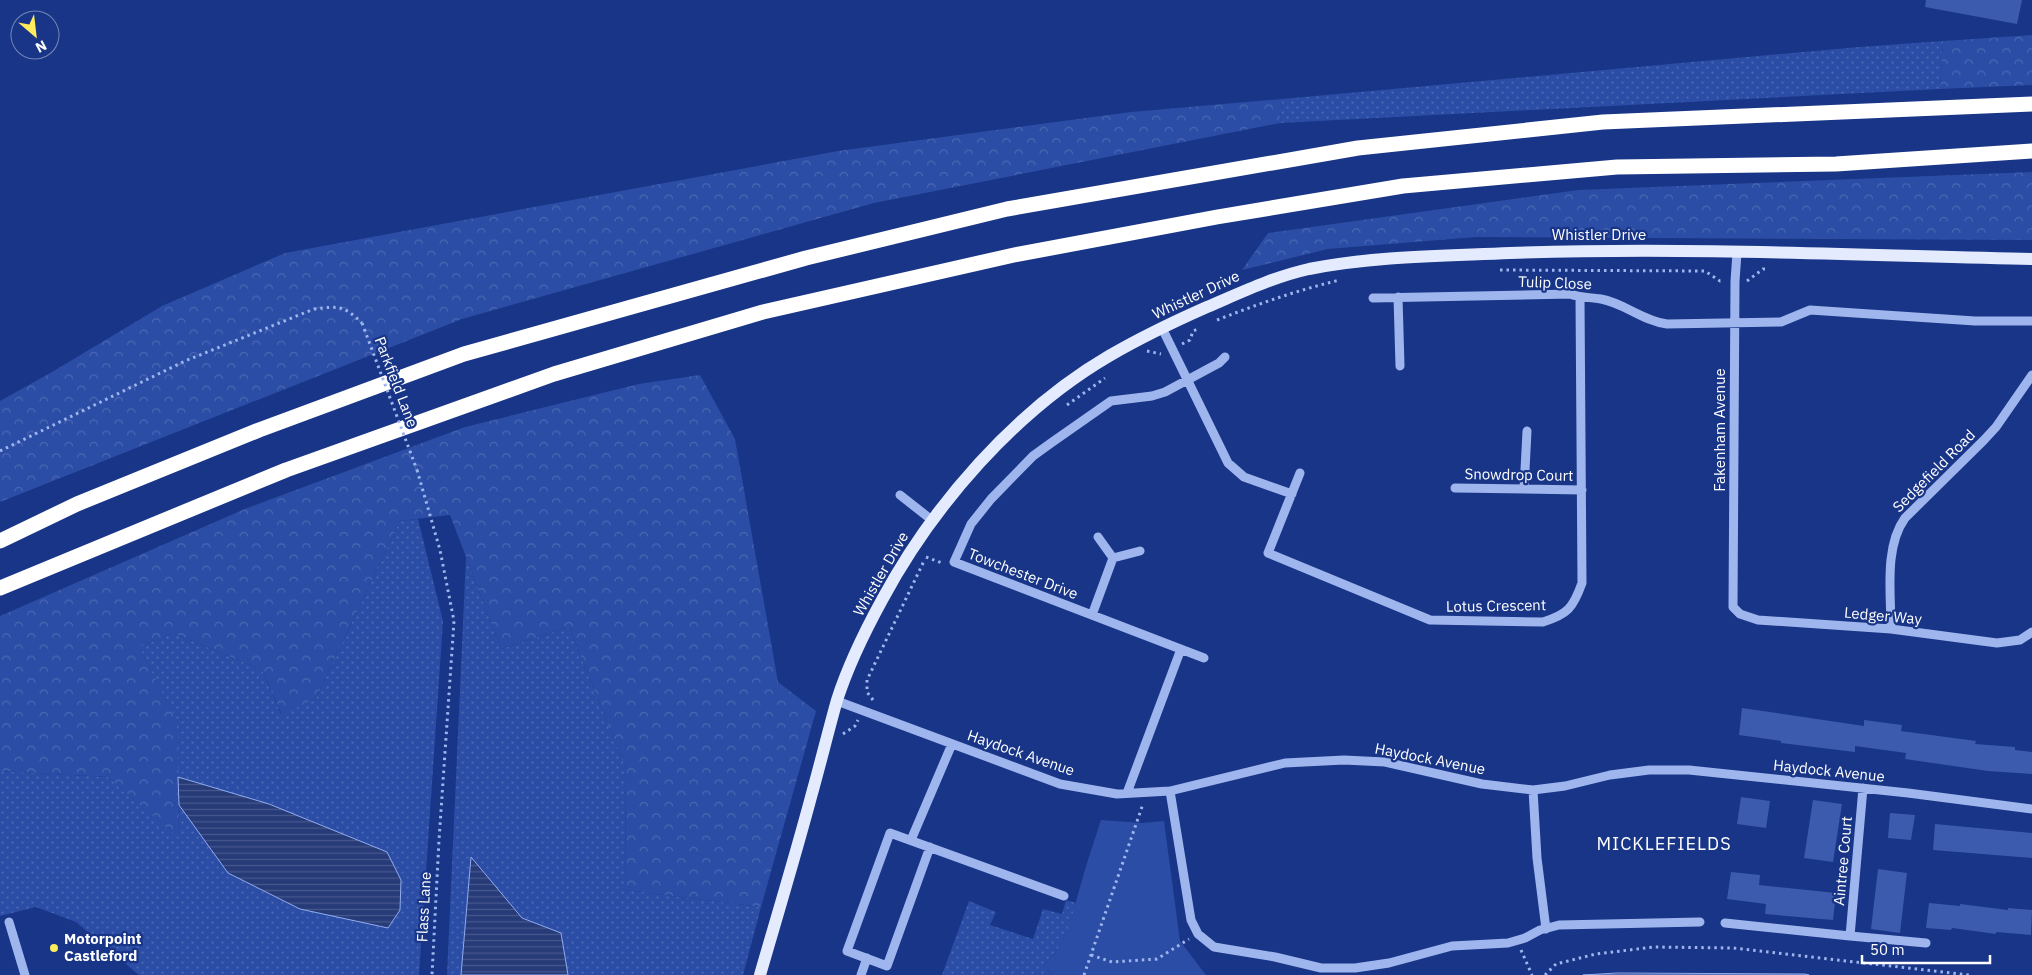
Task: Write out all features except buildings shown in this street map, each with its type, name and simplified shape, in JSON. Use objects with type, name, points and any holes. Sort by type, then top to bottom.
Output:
[{"type":"highway","points":[[0,541],[77,504],[250,434],[464,354],[806,258],[1007,209],[1358,148],[1603,122],[2032,104]]},
{"type":"highway","points":[[0,588],[286,470],[554,374],[763,312],[1014,254],[1403,186],[1617,167],[1836,164],[2032,151]]},
{"type":"main road","name":"Whistler Drive","points":[[760,975],[837,701],[880,603],[909,552],[958,488],[988,455],[1024,419],[1107,357],[1162,328],[1256,285],[1308,270],[1378,259],[1581,251],[2032,259]]},
{"type":"street","name":"Fakenham Avenue","points":[[1734,607],[1736,253]]},
{"type":"street","name":"Tulip Close","points":[[1373,298],[1570,294],[1580,298],[1601,298],[1657,323],[1735,324]]},
{"type":"street","points":[[1398,297],[1400,366]]},
{"type":"street","name":"Lotus Crescent","points":[[1292,494],[1268,553],[1430,620],[1543,622],[1560,617],[1574,605],[1582,583],[1580,298]]},
{"type":"street","points":[[1735,324],[1781,322],[1810,310],[1975,321],[2032,321]]},
{"type":"street","points":[[1162,328],[1228,463],[1244,477],[1292,494],[1300,473]]},
{"type":"street","points":[[1188,380],[1219,363],[1225,357]]},
{"type":"street","name":"Sedgefield Road","points":[[1891,629],[1891,549],[1897,529],[1905,518],[1996,427],[2032,375]]},
{"type":"street","name":"Towchester Drive","points":[[1188,380],[1152,396],[1110,401],[1033,456],[991,499],[971,524],[954,562],[1204,658]]},
{"type":"street","points":[[1524,489],[1527,431]]},
{"type":"street","name":"Snowdrop Court","points":[[1455,488],[1582,490]]},
{"type":"street","points":[[900,495],[933,521]]},
{"type":"street","points":[[1098,537],[1113,558],[1140,551]]},
{"type":"street","name":"Towchester Drive","points":[[1092,615],[1113,558]]},
{"type":"street","name":"Ledger Way","points":[[1734,607],[1740,614],[1758,620],[1891,629],[1997,643],[2020,640],[2032,632]]},
{"type":"street","points":[[1127,793],[1180,649]]},
{"type":"street","name":"Haydock Avenue","points":[[837,701],[1060,784],[1117,794],[1170,791],[1285,763],[1344,760],[1385,762],[1482,784],[1533,790],[1565,786],[1610,775],[1649,770],[1688,770],[1863,788],[2032,809]]},
{"type":"street","points":[[911,840],[952,744]]},
{"type":"street","name":"Aintree Court","points":[[1850,936],[1863,788]]},
{"type":"street","points":[[1533,790],[1537,858],[1546,929]]},
{"type":"street","points":[[1170,791],[1191,920],[1198,934],[1214,947],[1250,955],[1274,957],[1321,968],[1355,968],[1389,963],[1452,946],[1508,943],[1559,925],[1700,922]]},
{"type":"street","points":[[930,847],[887,966],[847,951],[890,833],[911,840],[1064,896]]},
{"type":"street","points":[[9,922],[25,975]]},
{"type":"street","points":[[1725,923],[1926,943]]},
{"type":"street","points":[[861,975],[867,958]]},
{"type":"path","points":[[1498,270],[1705,271],[1720,281]]},
{"type":"path","points":[[1214,322],[1272,299],[1345,279]]},
{"type":"path","name":"Parkfield Lane","points":[[0,451],[185,361],[314,309],[332,307],[348,310],[362,323],[417,470],[440,550],[454,621],[439,840]]},
{"type":"path","points":[[1190,340],[1193,331],[1200,328]]},
{"type":"path","points":[[1084,975],[1148,791]]},
{"type":"path","name":"Flass Lane","points":[[432,975],[439,840]]},
{"type":"path","points":[[1091,955],[1112,962],[1157,959],[1198,934]]},
{"type":"path","points":[[1517,941],[1532,975]]},
{"type":"path","points":[[1545,975],[1556,964],[1588,956],[1654,947],[1733,948],[1969,975]]},
{"type":"green space","points":[[2032,35],[2032,85],[1940,89],[1943,41]]},
{"type":"green space","points":[[1943,41],[1940,89],[1280,123],[1282,99]]},
{"type":"green space","points":[[1282,99],[1280,123],[874,203],[462,319],[0,502],[0,401],[162,306],[285,253],[838,151],[1131,112]]},
{"type":"green space","points":[[2032,172],[2032,240],[1476,237],[1328,249],[1242,270],[1268,233],[1578,190]]},
{"type":"green space","points":[[700,375],[735,439],[778,682],[816,711],[761,907],[625,890],[626,769],[569,627],[501,649],[450,515],[400,521],[316,698],[282,715],[262,670],[173,633],[139,647],[178,723],[179,839],[108,777],[0,771],[0,616],[247,508],[465,427],[639,384]]},
{"type":"green space","points":[[418,519],[443,621],[419,975],[139,975],[76,922],[36,907],[0,916],[0,771],[108,777],[179,838],[179,805],[228,873],[300,909],[269,804],[178,777],[177,723],[139,647],[173,633],[262,670],[281,714],[316,698],[400,521]]},
{"type":"green space","points":[[466,557],[501,649],[569,627],[626,769],[625,890],[761,907],[743,975],[568,975],[561,933],[522,918],[471,858],[461,975],[447,975]]},
{"type":"green space","points":[[1101,820],[1142,823],[1164,821],[1180,941],[1206,975],[1053,975],[1044,965],[1059,947],[1068,929]]},
{"type":"green space","points":[[1066,900],[1076,903],[1071,920],[1061,944],[1044,965],[1053,975],[942,975],[969,901],[996,912],[990,925],[1033,939],[1043,909],[1062,914]]},
{"type":"shaded area","points":[[178,777],[269,804],[387,852],[401,880],[400,910],[388,928],[300,909],[228,873],[179,805]]},
{"type":"shaded area","points":[[471,857],[522,918],[561,933],[568,975],[461,975]]},
{"type":"shaded area","points":[[1617,973],[1805,974],[1809,975],[1583,975]]},
{"type":"place","name":"Motorpoint Castleford","points":[[54,948]]},
{"type":"district","name":"MICKLEFIELDS","points":[[1664,844]]}]
